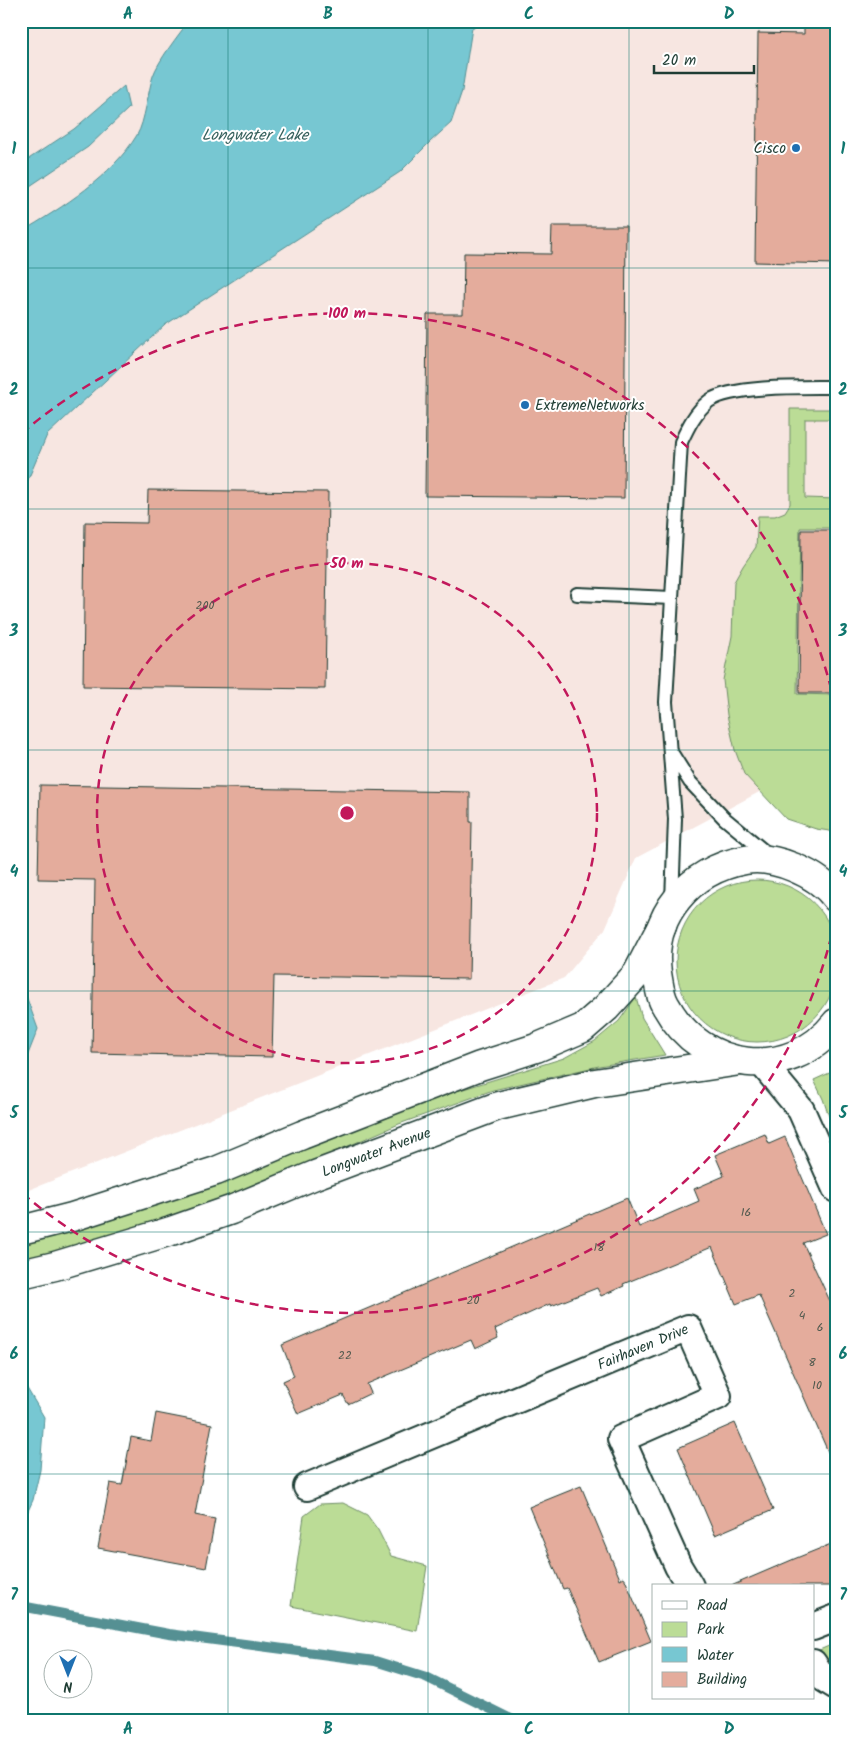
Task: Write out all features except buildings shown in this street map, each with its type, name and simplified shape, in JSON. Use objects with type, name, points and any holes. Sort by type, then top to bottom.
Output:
[{"type":"street","points":[[21,1230],[90,1212],[216,1171],[302,1135],[480,1066],[536,1048],[582,1028],[606,1008],[637,974],[667,916],[685,889],[712,871],[728,864],[747,860],[777,862],[806,873],[820,881],[836,898]]},
{"type":"street","points":[[806,873],[836,867]]},
{"type":"street","points":[[667,916],[657,947],[656,965],[665,1004],[677,1023],[693,1040],[715,1053],[751,1062],[801,1110],[836,1189]]},
{"type":"street","name":"Longwater Avenue","points":[[21,1274],[145,1239],[231,1210],[315,1175],[498,1106],[595,1083],[788,1058],[810,1047],[829,1032],[836,1023]]},
{"type":"street","name":"Fairhaven Drive","points":[[307,1487],[688,1328],[718,1396],[621,1439],[678,1566],[689,1584]]},
{"type":"street","points":[[814,1664],[823,1678],[836,1686]]},
{"type":"lane","points":[[667,916],[675,819],[666,702],[680,442],[692,418],[710,401],[730,394],[784,387],[836,387]]},
{"type":"lane","points":[[577,594],[672,598]]},
{"type":"lane","points":[[670,750],[690,782],[724,818],[777,862]]},
{"type":"shaded area","points":[[21,21],[836,21],[836,798],[780,781],[636,858],[605,929],[564,978],[21,1193]]},
{"type":"green space","points":[[790,409],[836,409],[836,419],[805,419],[805,498],[836,499],[836,528],[800,528],[797,694],[836,695],[836,832],[816,829],[786,819],[744,774],[735,750],[727,715],[723,680],[732,636],[734,582],[756,547],[758,516],[775,516],[785,512],[790,504]]},
{"type":"green space","points":[[757,880],[788,886],[814,904],[832,930],[838,961],[832,992],[814,1018],[788,1036],[757,1042],[726,1036],[700,1018],[682,992],[676,961],[682,930],[700,904],[726,886]]},
{"type":"green space","points":[[636,997],[642,1018],[665,1055],[599,1066],[493,1090],[399,1124],[206,1208],[21,1263],[21,1244],[80,1229],[200,1190],[306,1149],[420,1098],[460,1090],[564,1058],[595,1041],[619,1021]]},
{"type":"green space","points":[[836,1070],[836,1137],[823,1099],[814,1080]]},
{"type":"green space","points":[[343,1503],[367,1515],[378,1530],[391,1556],[427,1566],[417,1631],[291,1606],[304,1516],[320,1504]]},
{"type":"green space","points":[[836,1643],[836,1679],[817,1651]]},
{"type":"water","name":"Longwater Lake","points":[[189,21],[483,21],[472,28],[462,91],[451,123],[400,172],[165,325],[47,435],[21,496],[21,232],[85,190],[115,164],[127,150],[140,129],[151,82],[159,63]]},
{"type":"water","points":[[124,86],[129,108],[88,147],[21,192],[21,164],[74,129]]},
{"type":"water","points":[[21,982],[38,1029],[21,1072]]},
{"type":"water","points":[[21,1382],[25,1385],[44,1417],[40,1470],[33,1500],[21,1523]]},
{"type":"waterway","points":[[21,1606],[169,1634],[375,1661],[426,1677],[515,1721]]},
{"type":"place","name":"Cisco","points":[[796,148]]},
{"type":"place","name":"ExtremeNetworks","points":[[525,405]]}]
